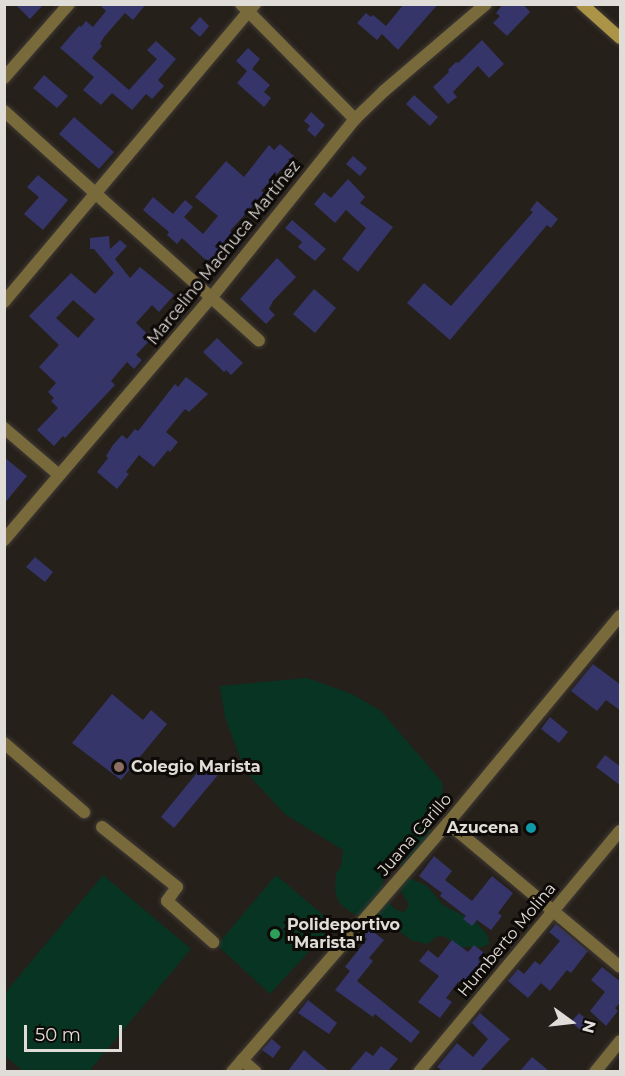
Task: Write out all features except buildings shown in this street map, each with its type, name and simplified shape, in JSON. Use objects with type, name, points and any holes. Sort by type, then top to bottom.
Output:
[{"type":"street","points":[[4,78],[69,4]]},
{"type":"street","name":"Marcelino Machuca Martínez","points":[[4,540],[212,298],[355,119],[384,91],[486,4]]},
{"type":"street","points":[[582,4],[621,38]]},
{"type":"street","points":[[4,302],[96,194],[248,7],[355,119]]},
{"type":"street","points":[[4,111],[259,341]]},
{"type":"street","points":[[4,428],[59,475]]},
{"type":"street","name":"Juana Carillo","points":[[232,1071],[448,823],[621,616]]},
{"type":"street","points":[[4,743],[84,812]]},
{"type":"street","points":[[448,823],[621,968]]},
{"type":"street","points":[[102,827],[177,887],[167,901],[213,942]]},
{"type":"street","name":"Humberto Molina","points":[[419,1071],[621,831]]},
{"type":"street","points":[[595,1071],[621,1041]]},
{"type":"street","points":[[242,1060],[256,1071]]},
{"type":"green space","points":[[307,678],[352,694],[381,711],[442,782],[443,794],[427,840],[402,865],[385,866],[382,890],[391,905],[396,910],[404,912],[409,905],[401,891],[403,879],[412,879],[427,886],[443,905],[477,923],[488,936],[489,944],[482,947],[459,947],[446,937],[438,936],[427,944],[411,940],[398,930],[352,913],[339,903],[335,890],[336,873],[341,867],[343,850],[286,815],[245,771],[225,717],[220,686]]},
{"type":"green space","points":[[103,875],[191,949],[89,1071],[23,1071],[5,1056],[5,993]]},
{"type":"green space","name":"Polideportivo \"Marista\"","points":[[276,875],[334,924],[270,994],[217,945]]},
{"type":"place","name":"Colegio Marista","points":[[119,767]]},
{"type":"place","name":"Azucena","points":[[531,828]]},
{"type":"place","name":"Polideportivo \"Marista\"","points":[[275,934]]}]
